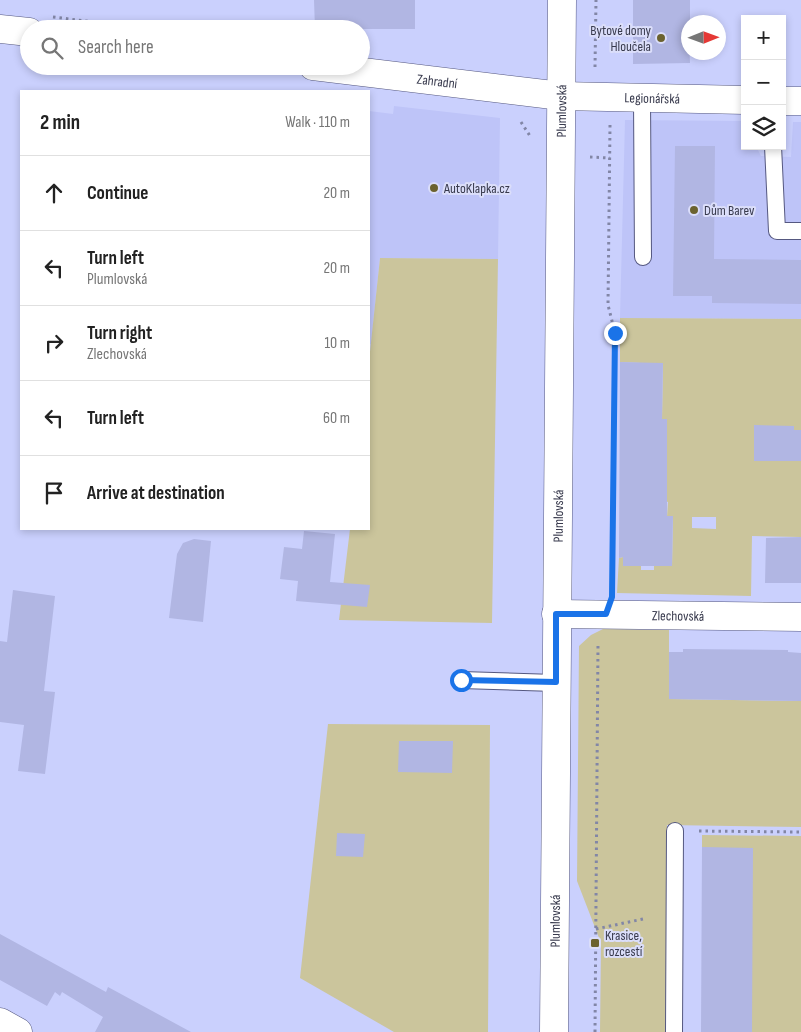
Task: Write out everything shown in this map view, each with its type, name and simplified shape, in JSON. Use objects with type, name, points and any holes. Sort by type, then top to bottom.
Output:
[{"type":"main road","name":"Plumlovská","points":[[554,1032],[562,0]]},
{"type":"main road","points":[[0,29],[20,26]]},
{"type":"main road","name":"Zahradní","points":[[370,73],[561,96]]},
{"type":"main road","name":"Legionářská","points":[[561,96],[741,100]]},
{"type":"main road","points":[[786,101],[801,101]]},
{"type":"main road","name":"Zlechovská","points":[[556,614],[801,618]]},
{"type":"main road","points":[[0,1022],[18,1032]]},
{"type":"lane","points":[[642,98],[643,257]]},
{"type":"lane","points":[[773,150],[777,231],[801,231]]},
{"type":"lane","points":[[461,680],[556,682]]},
{"type":"lane","points":[[674,1032],[675,831]]},
{"type":"path","points":[[595,1032],[598,636],[612,597],[615,333],[608,305],[611,114],[595,71],[596,0]]},
{"type":"path","points":[[517,118],[528,131],[531,144]]},
{"type":"path","points":[[585,157],[610,158]]},
{"type":"path","points":[[675,831],[801,832]]},
{"type":"path","points":[[596,929],[643,919]]},
{"type":"shaded area","name":"AutoKlapka.cz","points":[[394,106],[500,118],[498,259],[380,258],[370,344],[370,111],[393,114]]},
{"type":"shaded area","points":[[625,120],[741,121],[741,150],[758,150],[761,156],[791,157],[793,122],[801,122],[801,319],[620,318]]},
{"type":"shaded area","points":[[380,258],[498,259],[492,623],[339,620],[350,530],[370,530],[370,352]]},
{"type":"shaded area","points":[[620,318],[801,319],[801,537],[752,536],[751,596],[617,593],[619,558],[623,557],[623,566],[641,566],[641,570],[654,570],[654,565],[672,566],[673,518],[667,517],[668,502],[665,501],[667,419],[662,419],[663,364],[620,362]],"holes":[[[692,517],[716,517],[716,529],[692,528]]]},
{"type":"shaded area","points":[[603,629],[669,630],[669,699],[801,701],[801,827],[667,825],[666,1032],[600,1032],[601,943],[577,881],[579,646],[591,635]]},
{"type":"shaded area","points":[[328,724],[490,725],[488,1032],[394,1032],[300,978]]},
{"type":"shaded area","points":[[702,835],[801,836],[801,1032],[752,1032],[702,847]]},
{"type":"building","points":[[314,0],[415,0],[415,29],[370,29],[370,20],[315,20]]},
{"type":"building","name":"Bytové domy Hloučela","points":[[633,0],[690,0],[690,15],[681,15],[681,60],[690,60],[690,63],[633,64]]},
{"type":"building","name":"Dům Barev","points":[[675,146],[715,146],[714,259],[801,260],[801,304],[712,303],[712,296],[673,296]]},
{"type":"building","points":[[620,362],[663,363],[662,419],[667,419],[667,516],[673,516],[672,566],[623,566],[623,557],[619,558]]},
{"type":"building","points":[[754,425],[794,426],[794,430],[801,430],[801,461],[754,461]]},
{"type":"building","points":[[304,531],[335,534],[330,582],[370,585],[367,607],[296,601],[298,581],[280,579],[284,547],[302,549]]},
{"type":"building","points":[[801,537],[801,583],[765,583],[766,538]]},
{"type":"building","points":[[194,539],[211,541],[203,622],[169,618],[177,554],[183,543]]},
{"type":"building","points":[[13,590],[55,596],[44,691],[55,692],[45,774],[18,771],[24,725],[0,722],[0,641],[7,642]]},
{"type":"building","points":[[683,649],[788,650],[788,652],[801,653],[801,701],[669,699],[669,652],[683,652]]},
{"type":"building","points":[[399,741],[453,741],[452,773],[398,772]]},
{"type":"building","points":[[337,833],[365,834],[363,857],[336,856]]},
{"type":"building","points":[[702,847],[753,848],[752,1032],[701,1032]]},
{"type":"building","points":[[0,934],[106,992],[108,987],[191,1032],[95,1032],[103,1017],[62,992],[60,996],[55,992],[47,1006],[0,980]]},
{"type":"place","name":"Bytové domy Hloučela","points":[[661,38]]},
{"type":"place","name":"AutoKlapka.cz","points":[[434,188]]},
{"type":"place","name":"Dům Barev","points":[[694,210]]},
{"type":"place","name":"Krasice, rozcestí","points":[[595,943]]},
{"type":"route","points":[[461,680],[556,682],[556,614],[606,614],[612,597],[615,333]]}]
